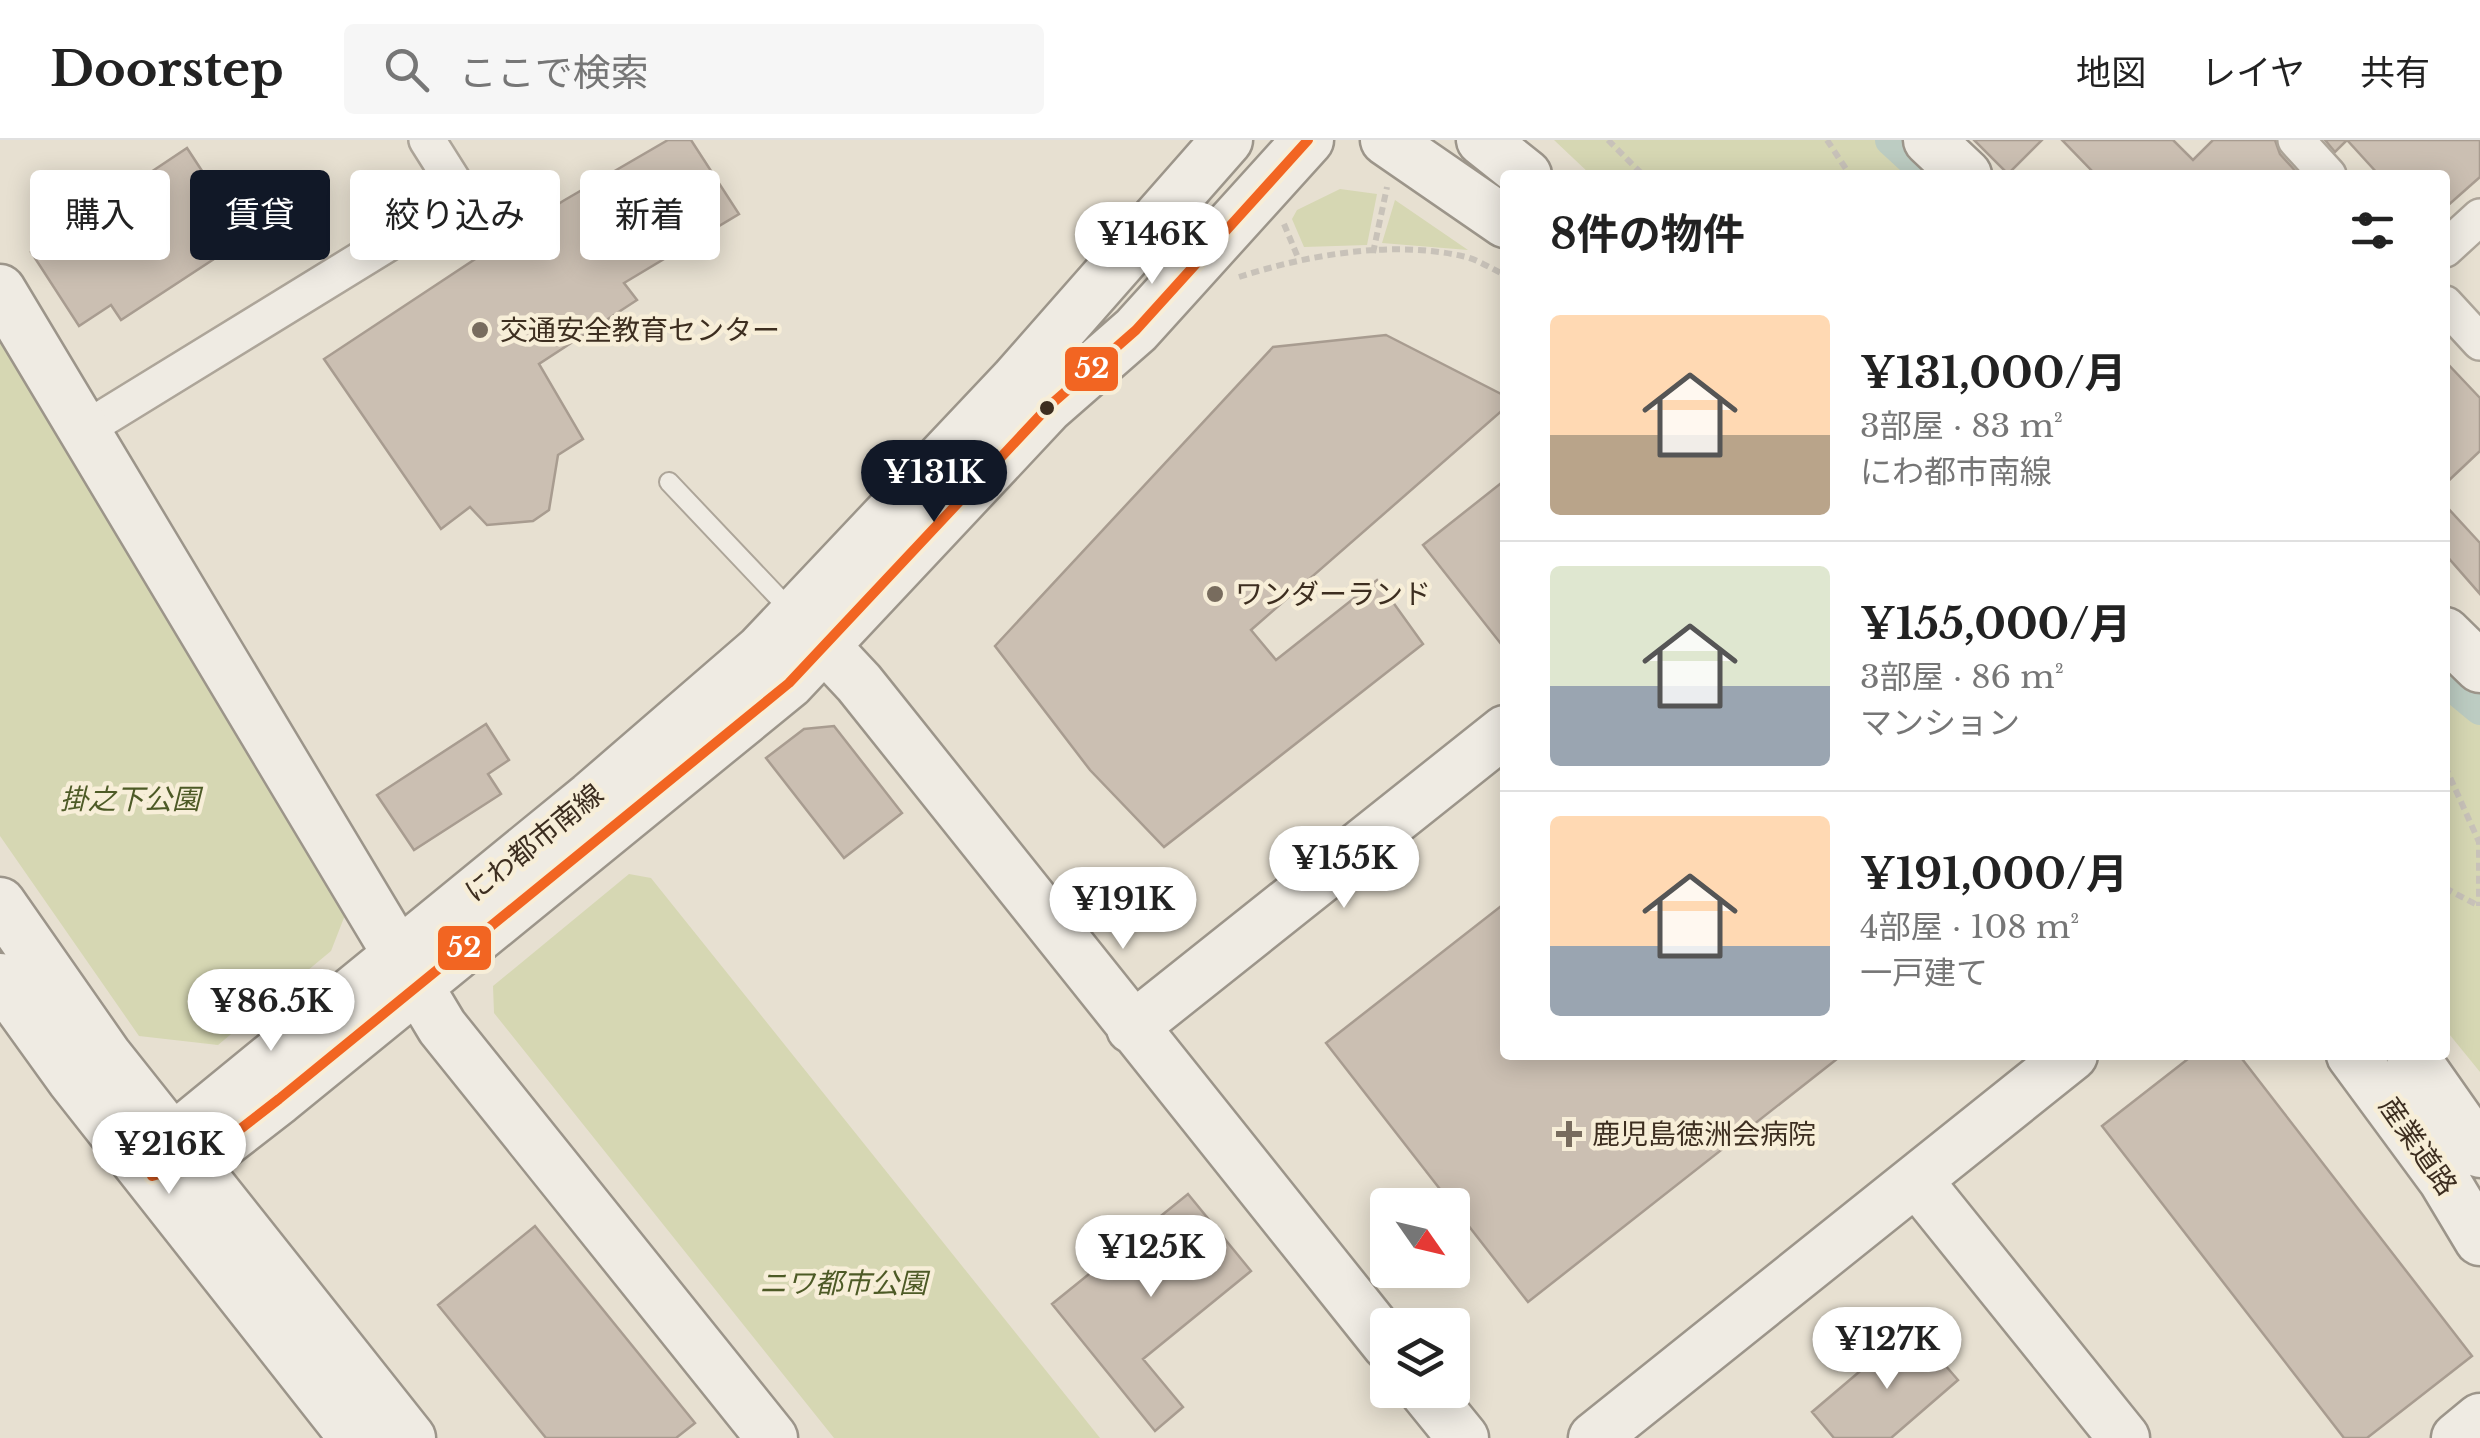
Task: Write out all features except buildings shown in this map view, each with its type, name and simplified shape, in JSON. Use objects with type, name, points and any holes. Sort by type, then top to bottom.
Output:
[{"type":"street","points":[[84,430],[462,197],[428,140]]},
{"type":"street","name":"にわ都市南線","points":[[809,629],[1015,381],[1228,140]]},
{"type":"street","name":"にわ都市南線","points":[[173,1160],[408,971],[591,797],[761,650],[809,629],[1136,330],[1308,140]]},
{"type":"street","points":[[1482,140],[1520,170]]},
{"type":"street","points":[[2296,140],[2323,170]]},
{"type":"street","points":[[1387,164],[1500,220]]},
{"type":"street","points":[[2450,244],[2480,217]]},
{"type":"street","points":[[0,290],[442,1027],[772,1438]]},
{"type":"street","points":[[2450,309],[2480,342]]},
{"type":"street","points":[[809,629],[859,683],[1370,1323]]},
{"type":"street","points":[[2450,638],[2480,666]]},
{"type":"street","points":[[1132,1028],[1500,735]]},
{"type":"street","points":[[0,902],[106,1055],[356,1438]]},
{"type":"street","points":[[0,979],[72,1080],[173,1160],[410,1438]]},
{"type":"street","points":[[1594,1438],[2066,1060]]},
{"type":"street","name":"産業道路","points":[[2356,1060],[2444,1180],[2480,1240]]},
{"type":"street","name":"産業道路","points":[[2416,1060],[2480,1152]]},
{"type":"street","points":[[1917,1181],[2124,1438]]},
{"type":"street","points":[[1439,1408],[1463,1438]]},
{"type":"street","points":[[2457,1438],[2480,1420]]},
{"type":"lane","points":[[669,482],[809,629]]},
{"type":"path","points":[[1608,140],[1638,170]]},
{"type":"path","points":[[1827,140],[1847,170]]},
{"type":"path","points":[[1373,252],[1387,164]]},
{"type":"path","points":[[1281,216],[1299,260]]},
{"type":"path","points":[[1234,279],[1299,260],[1373,252],[1464,256],[1500,273]]},
{"type":"path","points":[[2450,777],[2479,842],[2480,907],[2450,891]]},
{"type":"green space","points":[[1554,140],[1907,140],[1939,170],[1586,170]]},
{"type":"green space","points":[[1340,189],[1377,194],[1367,245],[1304,247],[1292,219],[1297,210]]},
{"type":"green space","points":[[1395,200],[1468,250],[1382,243]]},
{"type":"green space","name":"掛之下公園","points":[[0,332],[347,910],[331,951],[218,1045],[139,1036],[0,836]]},
{"type":"green space","points":[[2450,666],[2480,695],[2480,1072],[2450,1035]]},
{"type":"green space","name":"ニワ都市公園","points":[[629,874],[651,878],[1100,1438],[834,1438],[494,1013],[493,986]]},
{"type":"waterway","points":[[1891,140],[1924,170]]},
{"type":"waterway","points":[[2450,684],[2480,709]]},
{"type":"transit line","name":"52","points":[[152,1176],[194,1165],[789,683],[1048,407],[1136,330],[1308,140]]},
{"type":"place","name":"交通安全教育センター","points":[[480,330]]},
{"type":"place","name":"ワンダーランド","points":[[1215,594]]},
{"type":"place","name":"鹿児島徳洲会病院","points":[[1569,1134]]}]
